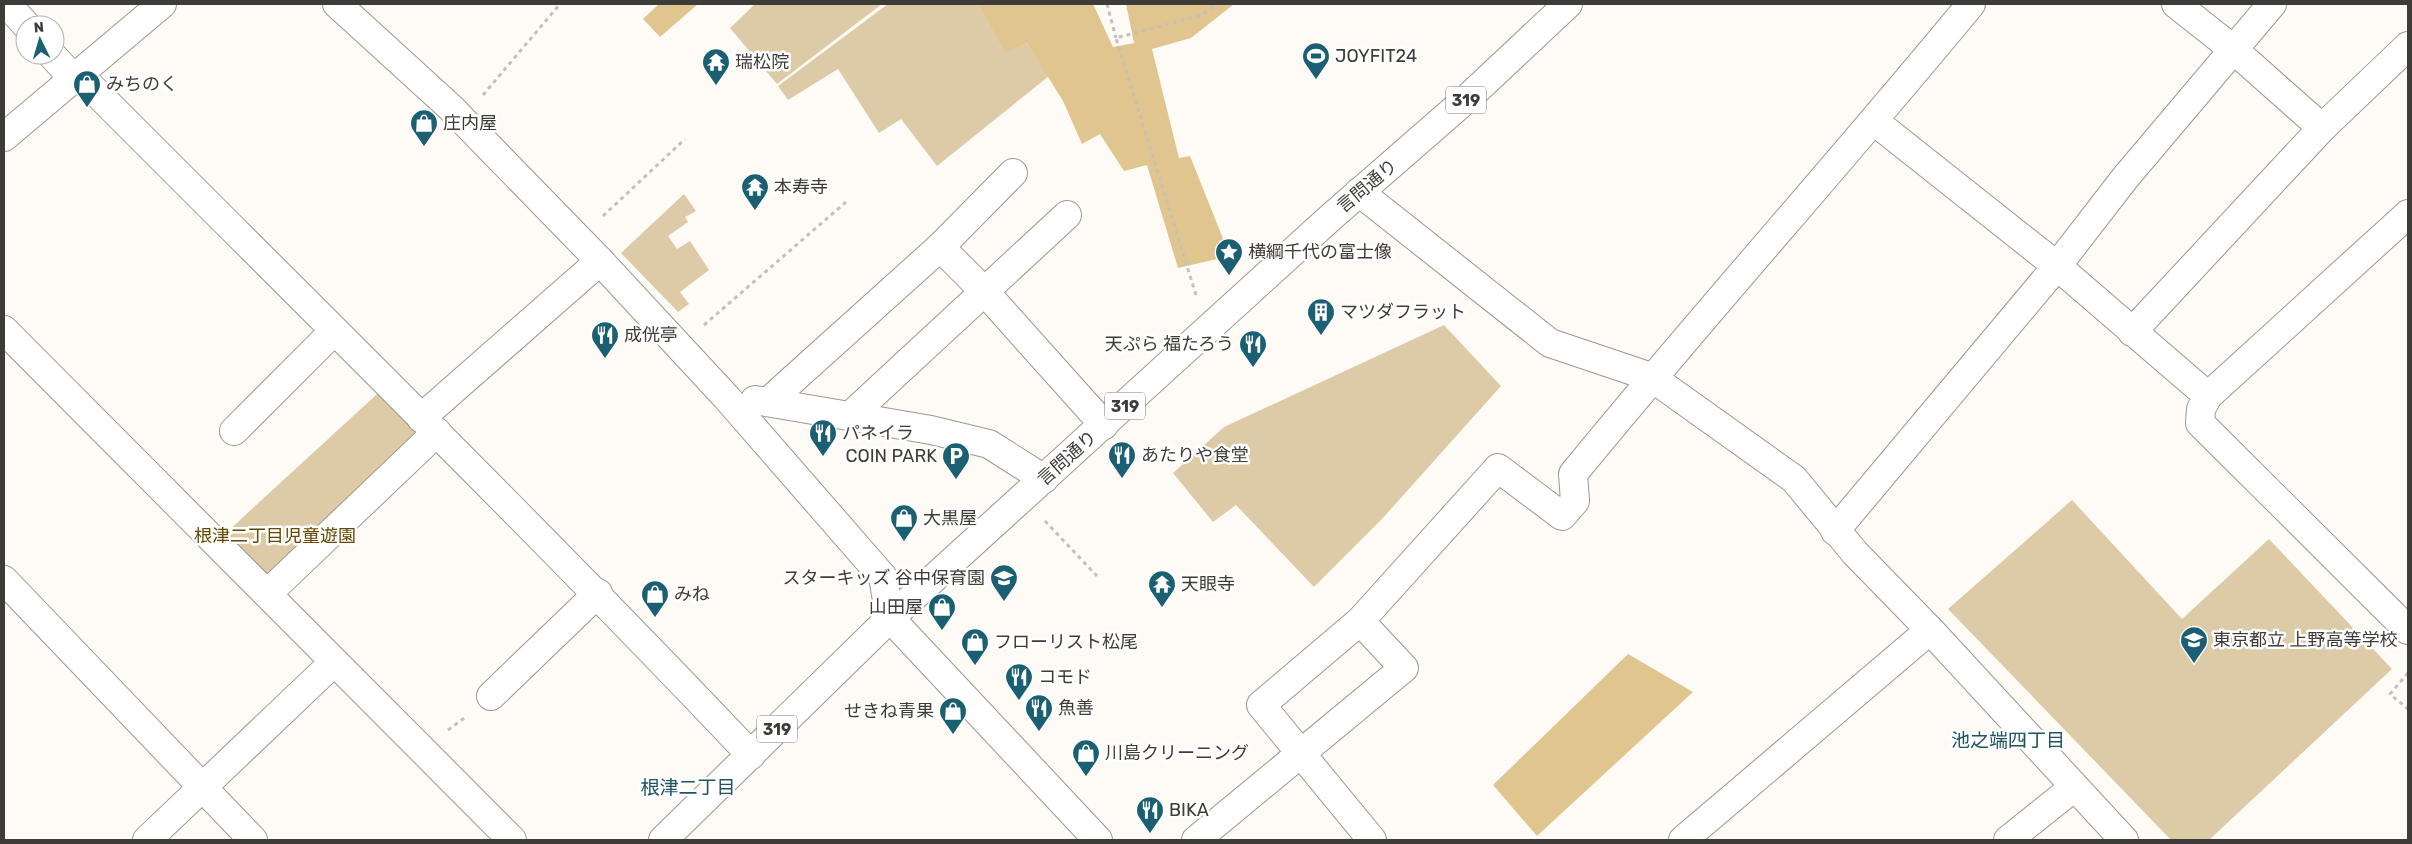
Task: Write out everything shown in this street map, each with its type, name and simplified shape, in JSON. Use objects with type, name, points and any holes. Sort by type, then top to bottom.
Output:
[{"type":"street","points":[[7,4],[17,15]]},
{"type":"street","points":[[4,137],[72,77],[162,4]]},
{"type":"street","points":[[338,4],[462,119],[600,261],[727,398],[883,577],[890,618],[1098,840]]},
{"type":"street","name":"言問通り","points":[[664,840],[890,618],[1359,192],[1429,134],[1568,4]]},
{"type":"street","points":[[1372,840],[1261,705],[1360,621],[1498,468],[1562,516],[1575,501],[1573,474],[1652,378],[1874,121],[1971,4]]},
{"type":"street","points":[[2176,4],[2234,50],[2322,128]]},
{"type":"street","points":[[1829,522],[2057,266],[2125,178],[2272,4]]},
{"type":"street","points":[[2132,332],[2322,128],[2408,46]]},
{"type":"street","points":[[61,65],[72,77],[87,83],[598,593],[751,755]]},
{"type":"street","points":[[1874,121],[2057,266],[2208,396]]},
{"type":"street","points":[[769,401],[940,248],[1014,173]]},
{"type":"street","points":[[1359,192],[1550,343],[1652,378],[1794,479],[1880,580],[1930,630],[2073,788],[2124,840]]},
{"type":"street","points":[[2408,214],[2208,396],[2201,409],[2200,423],[2408,630]]},
{"type":"street","points":[[850,416],[1066,215]]},
{"type":"street","points":[[940,248],[985,292],[1104,425]]},
{"type":"street","points":[[268,593],[429,425],[600,261]]},
{"type":"street","points":[[4,330],[268,593],[333,663],[512,840]]},
{"type":"street","points":[[234,431],[334,331]]},
{"type":"street","points":[[727,398],[769,401],[931,430],[989,444],[1044,479]]},
{"type":"street","points":[[4,580],[253,840]]},
{"type":"street","points":[[491,696],[598,593]]},
{"type":"street","points":[[1196,840],[1404,668],[1360,621]]},
{"type":"street","points":[[1683,840],[1930,630]]},
{"type":"street","points":[[147,840],[204,788],[333,663]]},
{"type":"street","points":[[2008,840],[2073,788]]},
{"type":"path","points":[[462,119],[560,4]]},
{"type":"path","points":[[1106,4],[1198,303]]},
{"type":"path","points":[[1116,38],[1202,15],[1216,4]]},
{"type":"path","points":[[578,239],[685,139]]},
{"type":"path","points":[[679,347],[846,202]]},
{"type":"path","points":[[1041,517],[1097,576]]},
{"type":"path","points":[[2408,673],[2390,694],[2408,709]]},
{"type":"path","points":[[422,751],[491,696]]},
{"type":"green space","points":[[755,4],[882,4],[777,84],[730,28]]},
{"type":"green space","points":[[888,4],[978,4],[1005,52],[1027,43],[1049,76],[937,166],[901,119],[879,133],[838,69],[788,100],[778,86]]},
{"type":"green space","points":[[684,194],[696,211],[685,217],[688,222],[668,236],[677,249],[690,241],[709,270],[680,292],[689,304],[678,312],[621,253]]},
{"type":"green space","points":[[1444,325],[1501,386],[1382,519],[1314,587],[1236,505],[1213,522],[1173,473],[1224,427]]},
{"type":"green space","name":"根津二丁目児童遊園","points":[[388,384],[437,432],[268,593],[216,542]]},
{"type":"green space","name":"東京都立 上野高等学校","points":[[2072,500],[2182,619],[2269,539],[2392,669],[2209,840],[2171,840],[1948,609]]},
{"type":"shaded area","points":[[659,4],[698,4],[660,37],[643,19]]},
{"type":"shaded area","points":[[978,4],[1093,4],[1113,47],[1134,43],[1126,4],[1234,4],[1191,38],[1152,49],[1179,158],[1190,156],[1230,256],[1178,268],[1147,165],[1124,171],[1100,134],[1082,144],[1063,101],[1027,43],[1005,53]]},
{"type":"shaded area","points":[[1628,654],[1693,692],[1537,836],[1493,785]]},
{"type":"place","name":"JOYFIT24","points":[[1316,80]]},
{"type":"place","name":"瑞松院","points":[[716,86]]},
{"type":"place","name":"みちのく","points":[[87,108]]},
{"type":"place","name":"庄内屋","points":[[424,147]]},
{"type":"place","name":"本寿寺","points":[[755,211]]},
{"type":"place","name":"横綱千代の富士像","points":[[1229,276]]},
{"type":"place","name":"マツダフラット","points":[[1321,336]]},
{"type":"place","name":"成侊亭","points":[[605,359]]},
{"type":"place","name":"天ぷら 福たろう","points":[[1253,368]]},
{"type":"place","name":"パネイラ","points":[[823,457]]},
{"type":"place","name":"あたりや食堂","points":[[1122,479]]},
{"type":"place","name":"COIN PARK","points":[[956,480]]},
{"type":"place","name":"大黒屋","points":[[904,542]]},
{"type":"place","name":"スターキッズ 谷中保育園","points":[[1004,602]]},
{"type":"place","name":"天眼寺","points":[[1162,608]]},
{"type":"place","name":"みね","points":[[655,618]]},
{"type":"place","name":"山田屋","points":[[942,631]]},
{"type":"place","name":"東京都立 上野高等学校","points":[[2194,664]]},
{"type":"place","name":"フローリスト松尾","points":[[975,666]]},
{"type":"place","name":"コモド","points":[[1019,701]]},
{"type":"place","name":"魚善","points":[[1039,732]]},
{"type":"place","name":"せきね青果","points":[[953,735]]},
{"type":"place","name":"川島クリーニング","points":[[1086,777]]},
{"type":"place","name":"BIKA","points":[[1150,834]]},
{"type":"district","name":"池之端四丁目","points":[[2008,740]]},
{"type":"district","name":"根津二丁目","points":[[688,787]]}]
